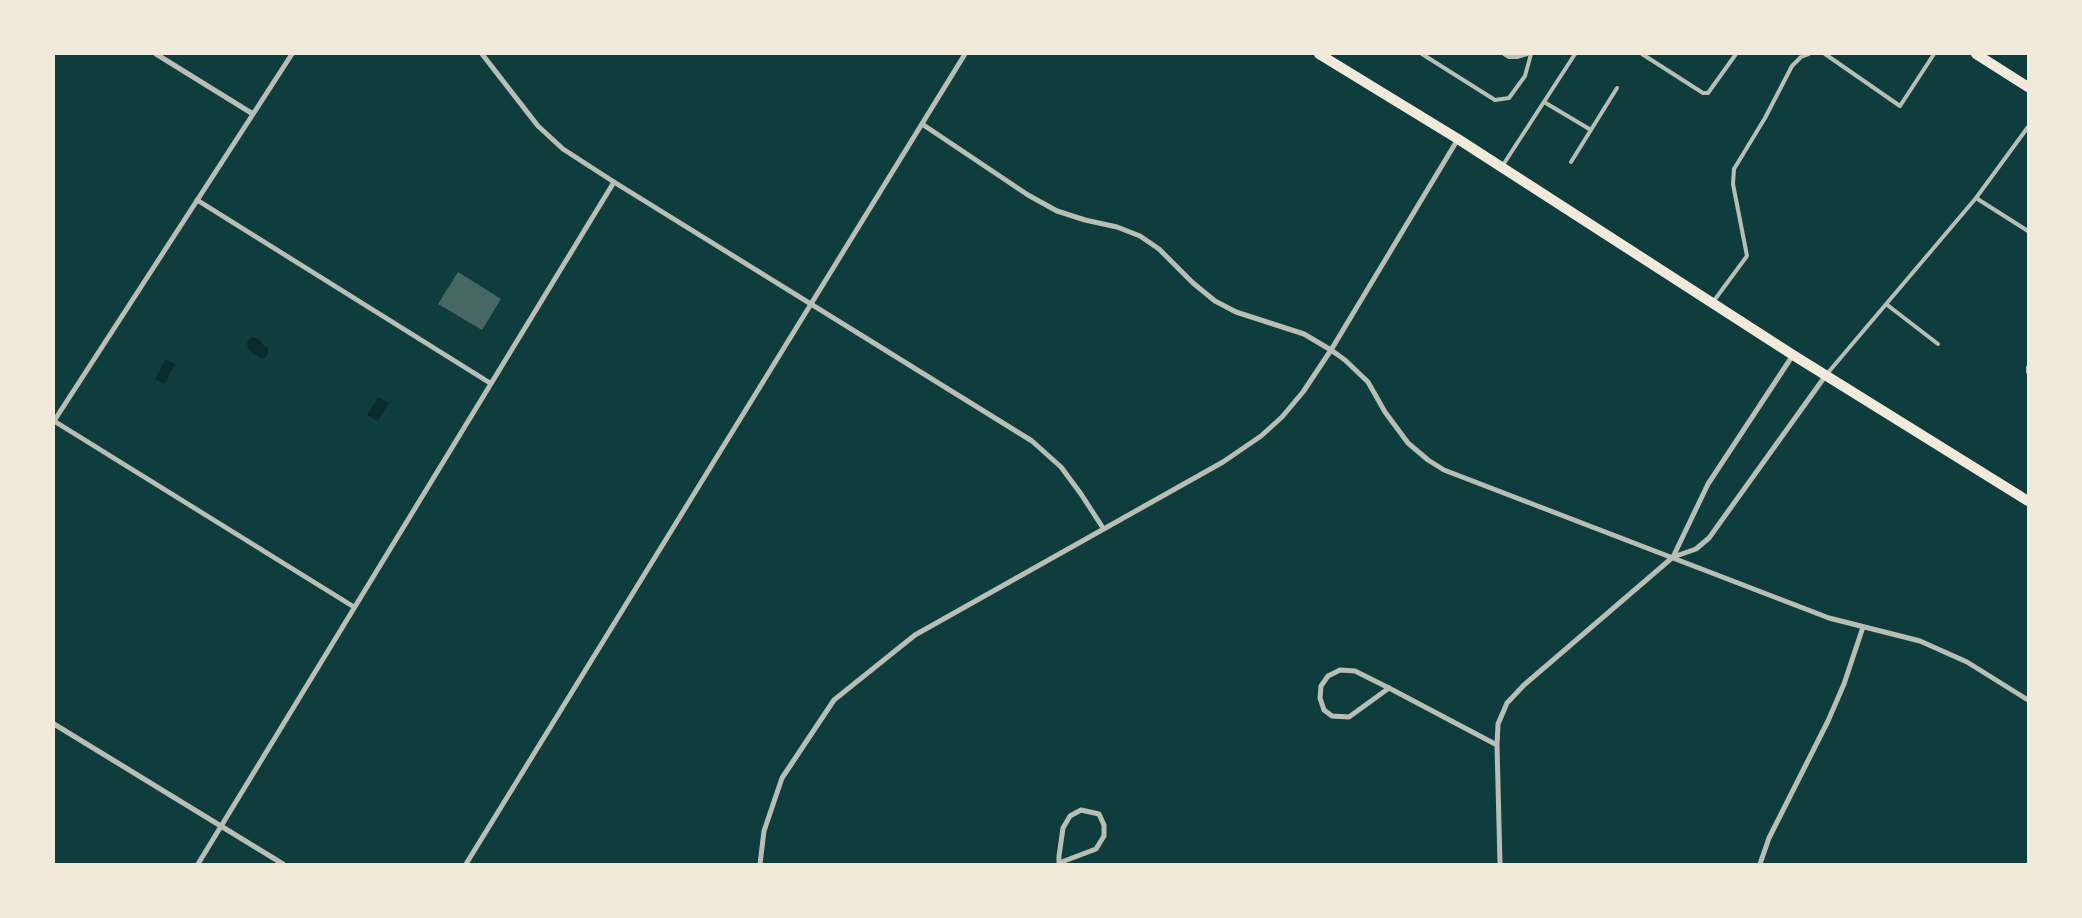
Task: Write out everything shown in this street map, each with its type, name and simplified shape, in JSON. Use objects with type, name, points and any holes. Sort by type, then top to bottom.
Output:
[{"type":"main road","points":[[1320,54],[1458,139],[1793,355],[2028,501]]},
{"type":"main road","points":[[1976,54],[2028,87]]},
{"type":"street","points":[[156,54],[253,114]]},
{"type":"street","points":[[292,54],[54,421],[354,607]]},
{"type":"street","points":[[482,54],[538,126],[562,148],[1032,441],[1061,467],[1103,528]]},
{"type":"street","points":[[466,864],[965,54]]},
{"type":"street","points":[[922,124],[1049,207],[1085,220],[1117,227],[1140,236],[1158,249],[1192,283],[1215,301],[1236,312],[1304,334],[1331,350],[1345,360],[1368,382],[1385,412],[1408,442],[1428,460],[1444,470],[1486,488],[1673,557],[1829,618],[1920,641],[1959,658],[2028,700]]},
{"type":"street","points":[[760,864],[764,831],[782,778],[834,700],[915,635],[1223,462],[1261,436],[1282,417],[1303,392],[1331,350],[1458,139]]},
{"type":"street","points":[[198,864],[614,182]]},
{"type":"street","points":[[197,200],[490,383]]},
{"type":"street","points":[[1673,557],[1708,484],[1793,355]]},
{"type":"street","points":[[1500,864],[1497,745],[1498,724],[1507,703],[1524,685],[1673,557],[1696,549],[1709,538],[1826,375]]},
{"type":"street","points":[[1760,864],[1769,838],[1828,722],[1844,684],[1863,627]]},
{"type":"street","points":[[1389,688],[1349,717],[1332,716],[1324,710],[1320,698],[1321,686],[1328,676],[1340,670],[1355,671],[1389,688],[1497,745]]},
{"type":"street","points":[[54,724],[220,828],[283,864]]},
{"type":"street","points":[[1081,810],[1099,814],[1104,826],[1104,836],[1096,850],[1059,864],[1063,828],[1070,816],[1081,810]]},
{"type":"lane","points":[[1422,54],[1495,100],[1510,98],[1525,76],[1529,54],[1517,57],[1509,57],[1504,54]]},
{"type":"lane","points":[[1502,167],[1575,54]]},
{"type":"lane","points":[[1642,54],[1703,93],[1708,93],[1736,54]]},
{"type":"lane","points":[[1713,303],[1747,256],[1733,184],[1734,169],[1765,118],[1792,66],[1801,57],[1809,54]]},
{"type":"lane","points":[[1825,54],[1900,106],[1934,54]]},
{"type":"lane","points":[[1570,162],[1617,88]]},
{"type":"lane","points":[[1544,102],[1591,130]]},
{"type":"lane","points":[[1826,375],[1976,198],[2028,127]]},
{"type":"lane","points":[[1976,198],[2028,231]]},
{"type":"lane","points":[[1886,304],[1938,344]]},
{"type":"lane","points":[[2028,367],[2028,372]]},
{"type":"water","points":[[252,337],[259,339],[264,346],[268,347],[266,357],[261,358],[248,350],[247,342]]},
{"type":"water","points":[[166,359],[175,364],[164,384],[155,379]]},
{"type":"water","points":[[378,397],[389,403],[378,421],[367,415]]},
{"type":"building","points":[[458,272],[501,299],[482,330],[438,304]]}]
